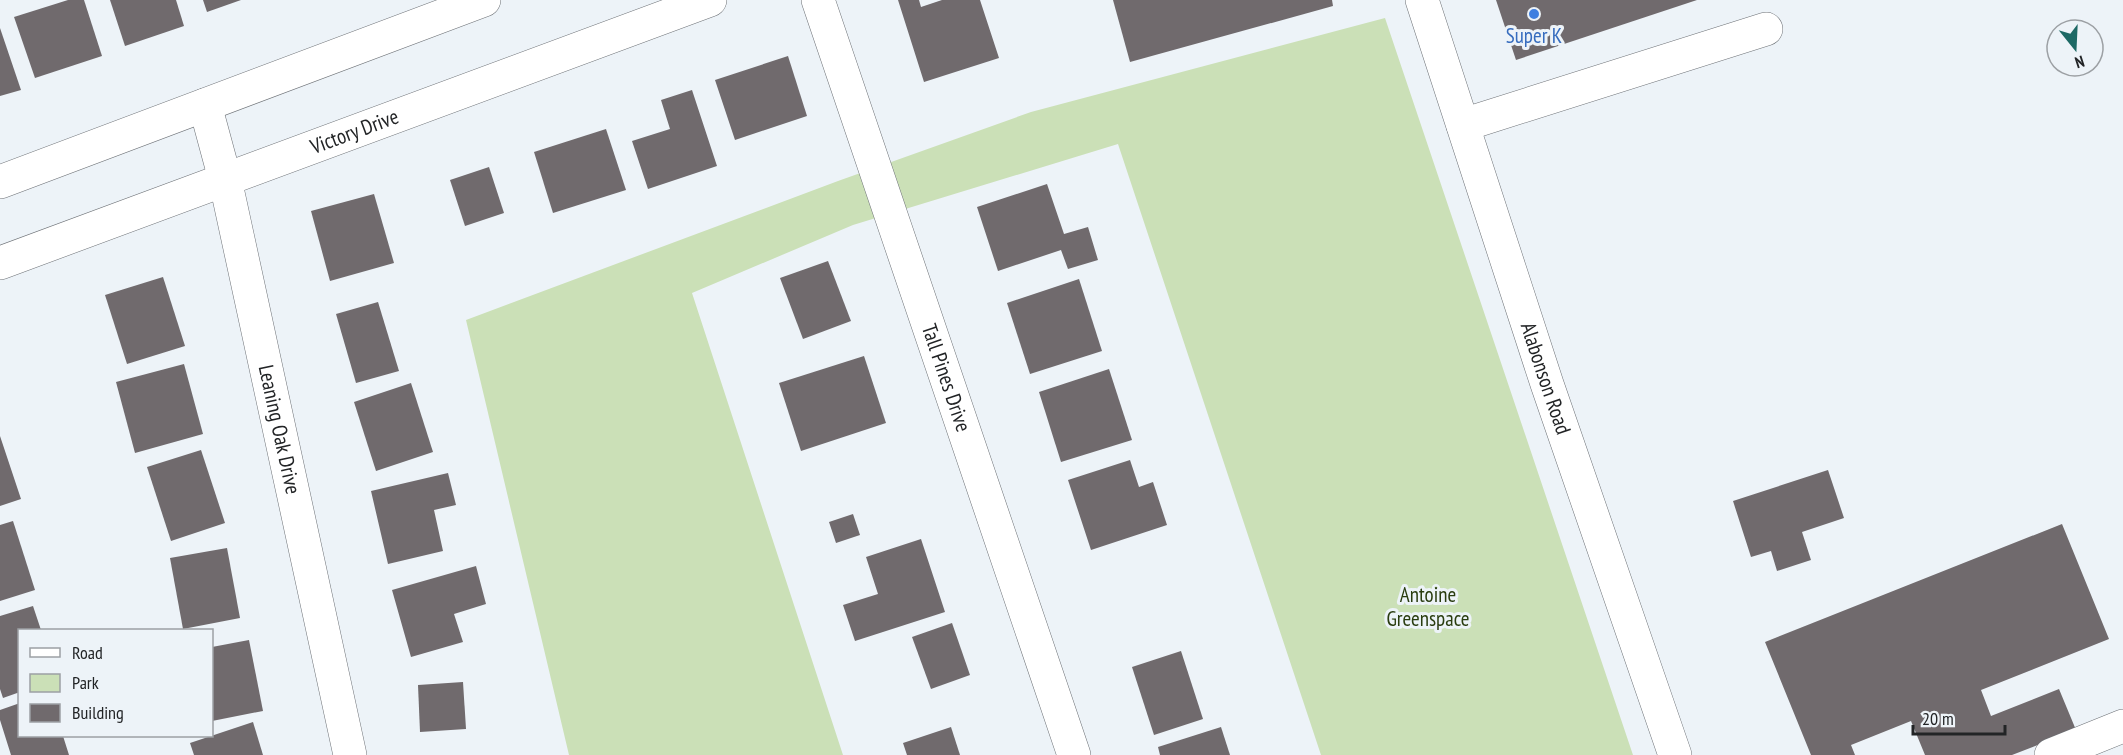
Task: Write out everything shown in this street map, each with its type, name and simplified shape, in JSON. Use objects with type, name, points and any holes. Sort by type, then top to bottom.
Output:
[{"type":"street","points":[[0,182],[484,0]]},
{"type":"street","name":"Victory Drive","points":[[0,263],[710,0]]},
{"type":"street","name":"Tall Pines Drive","points":[[818,0],[1074,755]]},
{"type":"street","name":"Alabonson Road","points":[[1422,0],[1546,384],[1675,755]]},
{"type":"street","points":[[1463,126],[1766,29]]},
{"type":"street","name":"Leaning Oak Drive","points":[[205,105],[225,179],[350,755]]},
{"type":"street","points":[[2051,755],[2123,726]]},
{"type":"green space","name":"Antoine Greenspace","points":[[1385,18],[1633,755],[1321,755],[1118,144],[853,225],[692,293],[843,755],[569,755],[466,320],[838,181],[1031,112]]},
{"type":"building","points":[[68,0],[84,0],[102,56],[35,78],[14,17]]},
{"type":"building","points":[[110,0],[176,0],[184,26],[125,46]]},
{"type":"building","points":[[203,0],[241,0],[207,12]]},
{"type":"building","points":[[898,0],[919,0],[921,7],[942,0],[980,0],[999,58],[924,82]]},
{"type":"building","points":[[1113,0],[1332,0],[1333,6],[1130,62]]},
{"type":"building","points":[[1496,0],[1697,0],[1516,60]]},
{"type":"building","points":[[0,28],[21,90],[0,96]]},
{"type":"building","points":[[788,56],[807,116],[735,140],[715,80]]},
{"type":"building","points":[[692,90],[717,166],[648,189],[632,141],[670,129],[661,100]]},
{"type":"building","points":[[606,129],[626,190],[553,213],[534,152]]},
{"type":"building","points":[[489,167],[504,213],[465,226],[450,180]]},
{"type":"building","points":[[1047,184],[1064,234],[1088,227],[1098,260],[1068,269],[1061,250],[998,271],[977,207]]},
{"type":"building","points":[[374,194],[394,263],[330,281],[311,211]]},
{"type":"building","points":[[828,261],[851,321],[803,339],[780,278]]},
{"type":"building","points":[[163,277],[185,346],[127,364],[105,295]]},
{"type":"building","points":[[1079,279],[1102,351],[1030,374],[1007,303]]},
{"type":"building","points":[[378,302],[399,371],[356,383],[336,314]]},
{"type":"building","points":[[864,356],[886,423],[801,451],[779,383]]},
{"type":"building","points":[[184,364],[203,434],[135,453],[116,382]]},
{"type":"building","points":[[1109,369],[1132,440],[1061,462],[1039,392]]},
{"type":"building","points":[[411,383],[433,452],[376,471],[354,402]]},
{"type":"building","points":[[0,436],[21,499],[0,506]]},
{"type":"building","points":[[201,450],[225,523],[171,541],[147,467]]},
{"type":"building","points":[[1130,460],[1139,487],[1153,482],[1167,525],[1091,550],[1068,480]]},
{"type":"building","points":[[1828,470],[1844,518],[1802,532],[1811,560],[1777,571],[1771,551],[1751,557],[1733,501]]},
{"type":"building","points":[[448,473],[456,505],[434,510],[443,551],[388,564],[371,491]]},
{"type":"building","points":[[853,514],[860,535],[836,543],[829,522]]},
{"type":"building","points":[[13,521],[35,590],[0,601],[0,525]]},
{"type":"building","points":[[2062,524],[2109,639],[1981,690],[1991,716],[2059,689],[2076,730],[2012,755],[1925,755],[1911,721],[1851,745],[1855,755],[1811,755],[1765,642]]},
{"type":"building","points":[[921,539],[945,612],[855,641],[843,605],[878,594],[866,557]]},
{"type":"building","points":[[227,548],[240,618],[183,629],[170,558]]},
{"type":"building","points":[[476,566],[486,604],[454,614],[463,642],[411,657],[392,590]]},
{"type":"building","points":[[33,606],[41,629],[18,629],[18,693],[3,698],[0,689],[0,616]]},
{"type":"building","points":[[952,623],[970,675],[931,689],[912,637]]},
{"type":"building","points":[[249,640],[263,711],[213,721],[213,647]]},
{"type":"building","points":[[1181,651],[1203,719],[1154,735],[1132,667]]},
{"type":"building","points":[[463,682],[466,729],[420,732],[418,685]]},
{"type":"building","points":[[18,704],[18,737],[63,737],[69,755],[11,755],[0,720],[0,710]]},
{"type":"building","points":[[253,722],[263,755],[194,755],[190,743]]},
{"type":"building","points":[[951,727],[960,755],[907,755],[903,743]]},
{"type":"building","points":[[1221,727],[1230,755],[1160,755],[1158,747]]},
{"type":"place","name":"Super K","points":[[1534,14]]}]
